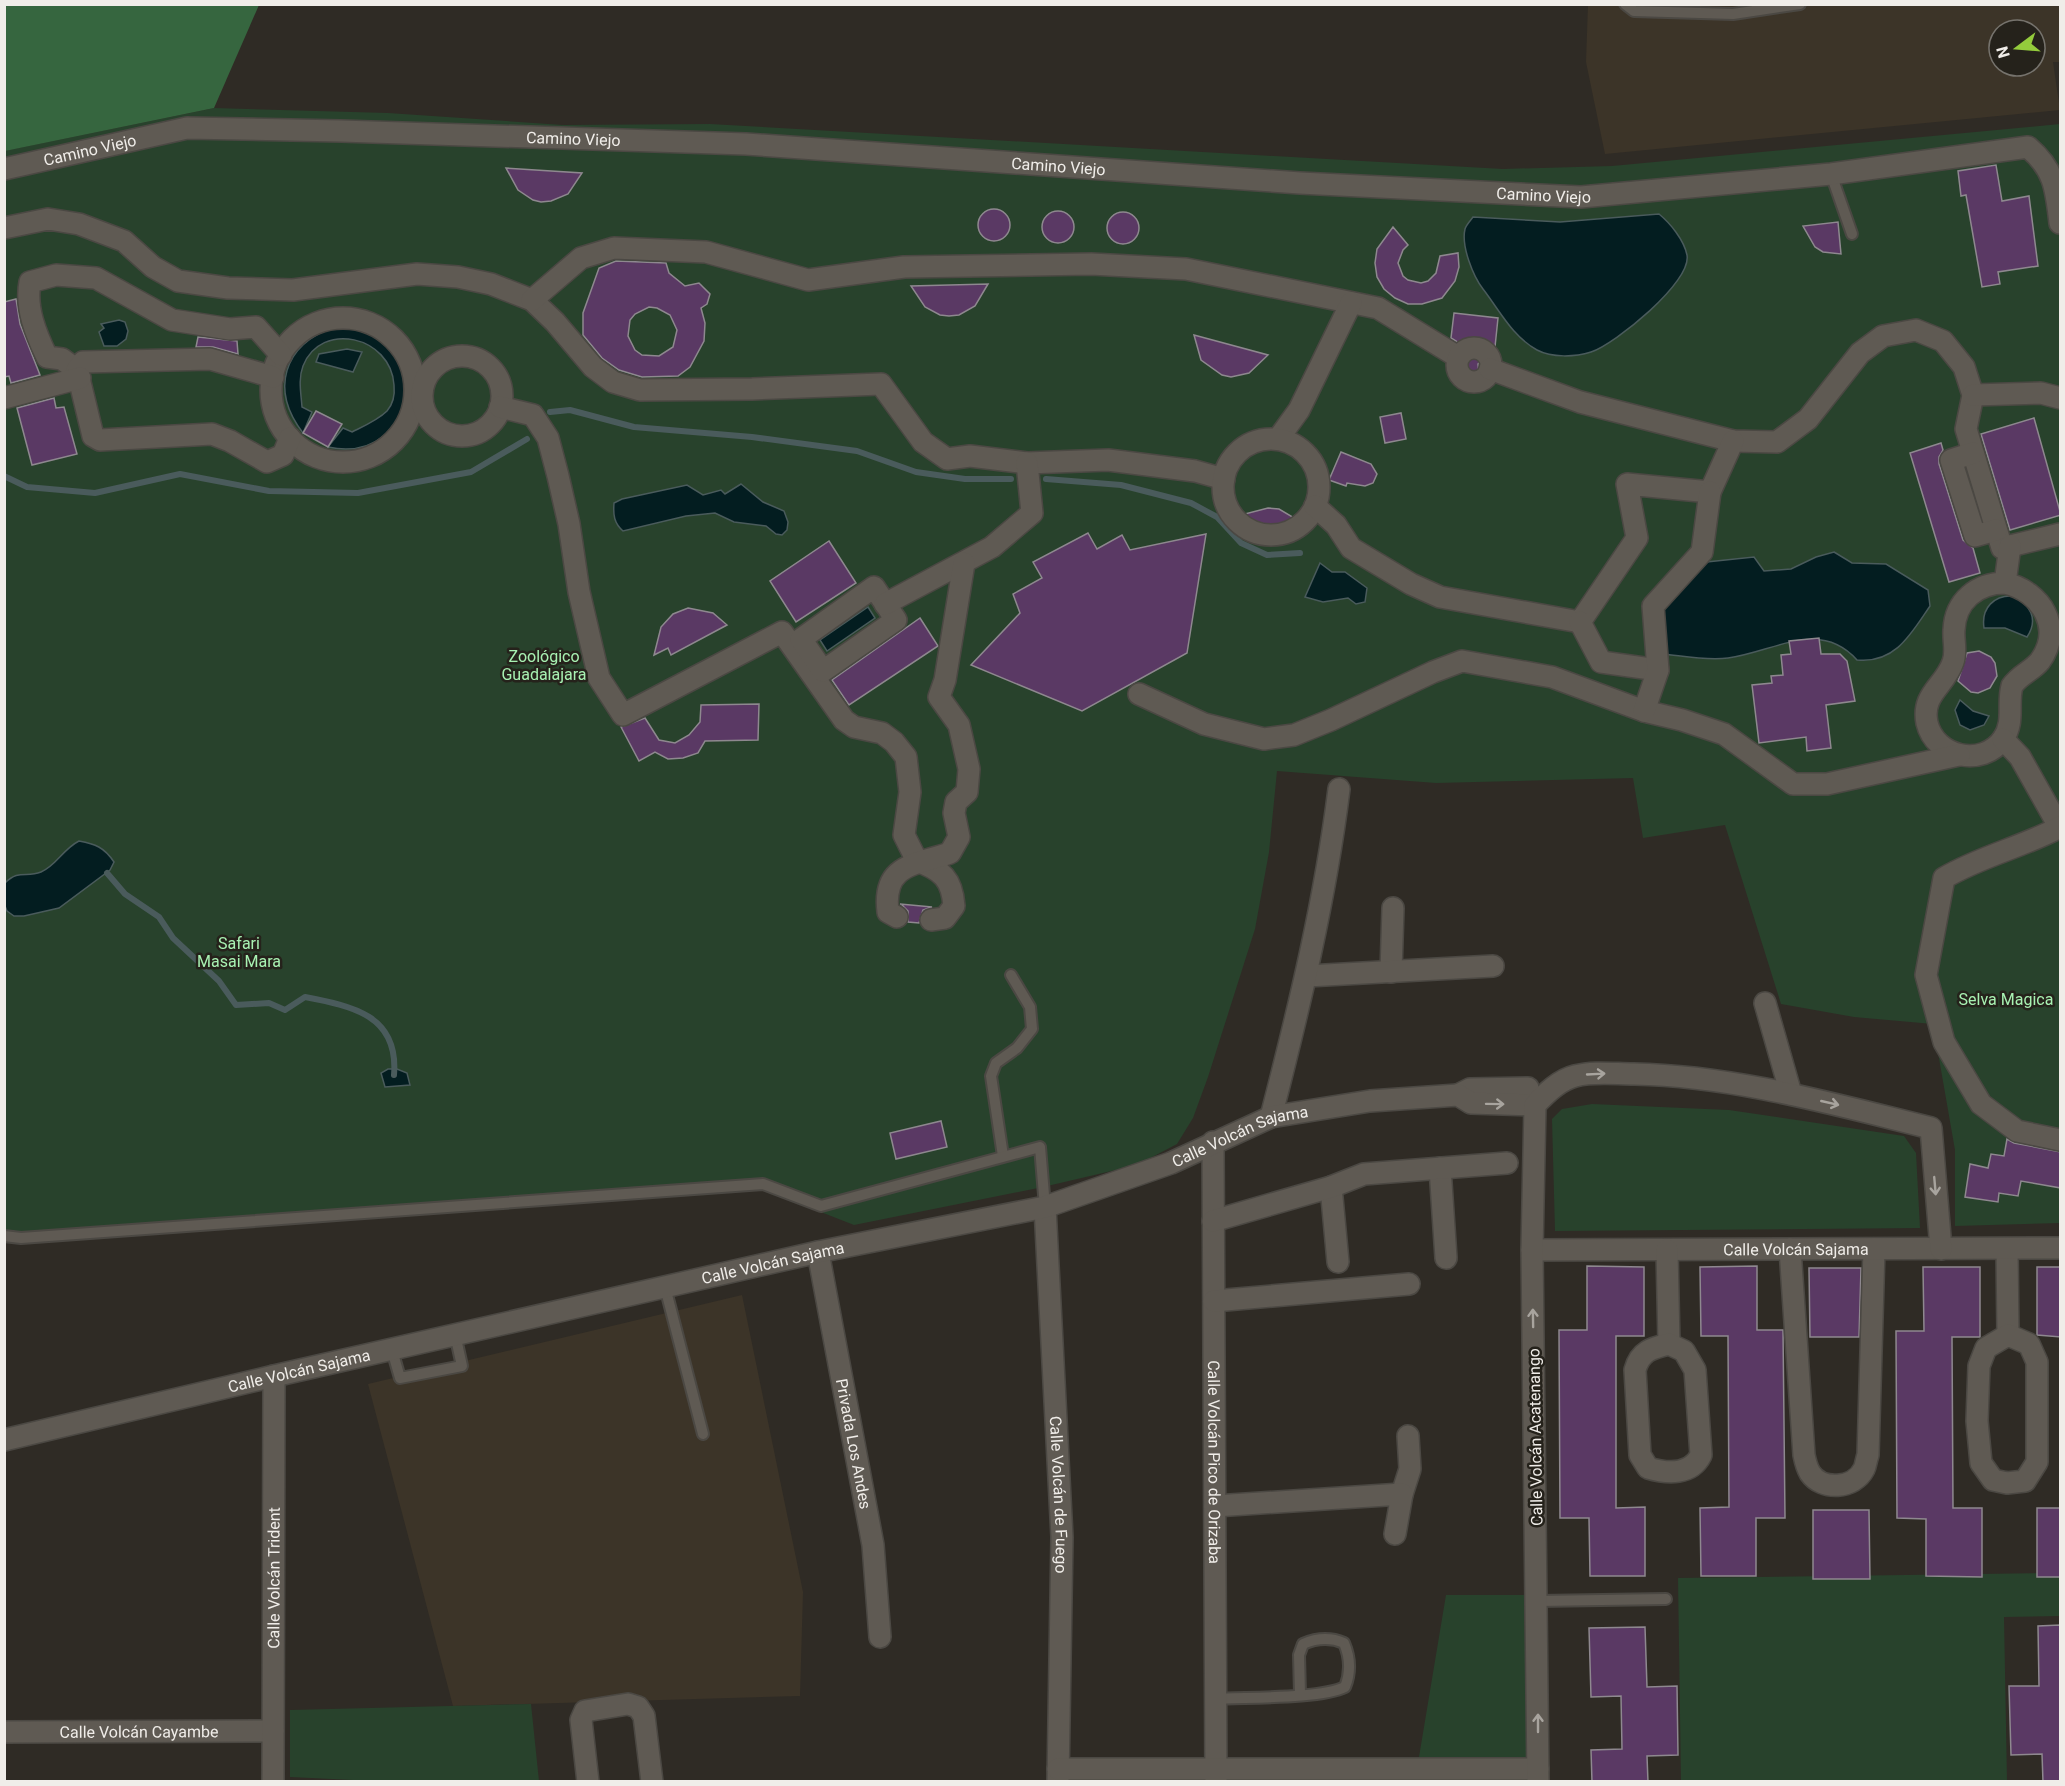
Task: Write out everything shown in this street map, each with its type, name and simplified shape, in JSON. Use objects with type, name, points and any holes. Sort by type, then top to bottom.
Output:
[{"type":"street","name":"Camino Viejo","points":[[4,169],[187,128],[746,144],[1288,182],[1581,197],[1831,174],[2028,147],[2045,162],[2058,191],[2061,223]]},
{"type":"street","points":[[4,228],[48,219],[79,224],[124,241],[153,267],[178,281],[228,288],[293,290],[417,274],[458,277],[491,284],[532,300],[555,322],[593,367],[613,382],[640,390],[881,384],[923,442],[947,459],[970,456],[1027,463],[1108,460],[1195,471],[1224,479]]},
{"type":"street","points":[[532,300],[581,258],[614,248],[634,247],[706,252],[808,280],[913,266],[1091,264],[1186,269],[1378,308],[1458,357],[1457,368],[1468,380],[1479,381],[1490,369],[1580,402],[1733,441],[1777,442],[1808,419],[1860,353],[1883,336],[1917,330],[1944,341],[1964,367],[1973,395],[1966,429],[2003,538],[2005,583]]},
{"type":"street","points":[[281,355],[256,327],[230,329],[172,320],[96,278],[56,276],[30,282],[28,294],[31,316],[46,357],[62,359],[78,374],[93,436],[100,441],[212,434],[230,441],[267,462],[283,455],[290,438]]},
{"type":"street","points":[[1278,439],[1299,410],[1351,303]]},
{"type":"street","points":[[273,377],[274,407],[290,438],[316,457],[334,462],[358,461],[379,453],[397,439],[406,425],[419,395],[425,381],[432,370],[443,361],[457,356],[470,357],[491,369],[498,379],[501,391],[500,407],[488,427],[462,436],[438,428],[424,410],[419,395],[412,370],[405,353],[389,335],[366,321],[340,318],[313,325],[299,333],[281,355],[273,377]]},
{"type":"street","points":[[4,398],[78,374],[83,362],[210,358],[273,377]]},
{"type":"street","points":[[1973,395],[2042,393],[2061,398]]},
{"type":"street","points":[[500,407],[533,415],[548,438],[569,524],[579,592],[599,678],[623,715],[782,632],[807,658],[823,670],[896,620],[874,587],[801,639],[807,658],[844,720],[854,727],[882,733],[894,742],[906,757],[910,792],[904,836],[917,861],[934,867],[953,888],[954,906],[945,918],[931,920]]},
{"type":"street","points":[[1299,410],[1318,477],[1319,492],[1315,506],[1307,519],[1295,529],[1280,534],[1265,534],[1251,530],[1234,515],[1224,494],[1224,479],[1229,465],[1238,453],[1263,439],[1278,439],[1298,447],[1313,463]]},
{"type":"street","points":[[1644,711],[1658,670],[1653,606],[1702,552],[1710,492],[1733,441]]},
{"type":"street","points":[[885,604],[992,547],[1032,513],[1027,463]]},
{"type":"street","points":[[1581,622],[1637,538],[1627,484],[1710,492]]},
{"type":"street","points":[[1315,506],[1336,525],[1351,548],[1440,597],[1581,622]]},
{"type":"street","points":[[2003,538],[2061,534]]},
{"type":"street","points":[[897,916],[888,912],[886,896],[900,870],[917,861],[950,853],[959,837],[954,813],[956,802],[967,792],[969,769],[965,742],[959,725],[939,697],[945,680],[964,563]]},
{"type":"street","points":[[1139,694],[1204,724],[1264,739],[1294,735],[1322,724],[1432,672],[1462,661],[1552,677],[1644,711],[1682,720],[1724,734],[1793,784],[1837,782],[1959,755],[1983,754],[2003,739],[2010,725],[2012,686],[2042,658],[2050,631],[2049,620],[2037,599],[2026,589],[2005,583],[1980,587],[1963,602],[1955,616],[1954,661],[1933,689],[1927,704],[1928,726],[1934,738],[1949,751],[1959,755]]},
{"type":"street","points":[[1581,622],[1601,662],[1658,670]]},
{"type":"street","points":[[2003,739],[2020,757],[2060,827],[2006,851],[1970,862],[1944,878],[1926,975],[1944,1042],[1981,1104],[2017,1131],[2061,1140]]},
{"type":"street","points":[[1271,1117],[1307,976],[1329,865],[1339,789]]},
{"type":"street","points":[[1391,972],[1393,908]]},
{"type":"street","points":[[1307,976],[1493,966]]},
{"type":"street","points":[[1765,1003],[1791,1094]]},
{"type":"street","points":[[1536,1096],[1574,1076],[1595,1073],[1682,1075],[1791,1094],[1930,1128],[1941,1249]]},
{"type":"street","name":"Calle Volcán Sajama","points":[[4,1440],[818,1252],[1045,1207],[1171,1163],[1271,1117],[1370,1101],[1458,1095],[1470,1089],[1536,1096]]},
{"type":"street","name":"Calle Volcán Acatenango","points":[[1536,1096],[1532,1250],[1538,1601],[1538,1775]]},
{"type":"street","name":"Calle Volcán Pico de Orizaba","points":[[1213,1142],[1216,1776]]},
{"type":"street","points":[[1213,1221],[1331,1187],[1364,1174],[1507,1163]]},
{"type":"street","points":[[1440,1168],[1446,1258]]},
{"type":"street","points":[[1331,1187],[1338,1262]]},
{"type":"street","name":"Calle Volcán de Fuego","points":[[1045,1207],[1062,1537],[1058,1775]]},
{"type":"street","name":"Calle Volcán Sajama","points":[[1532,1250],[2061,1248]]},
{"type":"street","points":[[1790,1249],[1804,1455],[1809,1473],[1820,1482],[1833,1486],[1851,1482],[1863,1471],[1868,1455],[1874,1249]]},
{"type":"street","points":[[2007,1249],[2008,1335]]},
{"type":"street","points":[[1667,1250],[1669,1344]]},
{"type":"street","name":"Privada Los Andes","points":[[818,1252],[873,1545],[880,1637]]},
{"type":"street","points":[[1214,1301],[1409,1284]]},
{"type":"street","points":[[2008,1335],[2029,1344],[2037,1362],[2037,1462],[2025,1480],[2007,1483],[1994,1480],[1982,1463],[1977,1421],[1979,1366],[1986,1348],[2008,1335]]},
{"type":"street","points":[[1669,1344],[1684,1351],[1695,1370],[1701,1455],[1697,1463],[1688,1469],[1665,1473],[1648,1468],[1640,1455],[1635,1370],[1638,1359],[1648,1349],[1669,1344]]},
{"type":"street","name":"Calle Volcán Trident","points":[[273,1782],[274,1376]]},
{"type":"street","points":[[1395,1534],[1402,1494],[1410,1469],[1408,1436]]},
{"type":"street","points":[[1215,1506],[1402,1494]]},
{"type":"street","points":[[588,1782],[581,1720],[585,1711],[628,1704],[638,1707],[644,1716],[652,1782]]},
{"type":"street","name":"Calle Volcán Cayambe","points":[[4,1732],[273,1731]]},
{"type":"street","points":[[1058,1775],[1538,1775]]},
{"type":"lane","points":[[1625,4],[1634,11],[1733,14],[1800,4]]},
{"type":"lane","points":[[1831,174],[1852,234]]},
{"type":"lane","points":[[1003,1156],[991,1076],[996,1063],[1017,1048],[1032,1029],[1030,1007],[1011,975]]},
{"type":"lane","points":[[4,1236],[21,1238],[763,1184],[821,1206],[1040,1147],[1045,1207]]},
{"type":"lane","points":[[665,1287],[704,1434]]},
{"type":"lane","points":[[392,1350],[400,1378],[462,1366],[455,1334]]},
{"type":"lane","points":[[1538,1601],[1666,1599]]},
{"type":"lane","points":[[1215,1699],[1335,1692],[1345,1687],[1349,1677],[1349,1653],[1344,1643],[1333,1638],[1313,1640],[1303,1644],[1299,1655],[1300,1694]]},
{"type":"shaded area","points":[[1588,5],[2060,5],[2060,62],[2053,62],[2060,110],[1605,154],[1586,62]]},
{"type":"shaded area","points":[[742,1295],[803,1592],[800,1696],[453,1706],[368,1384]]},
{"type":"green space","points":[[4,5],[259,5],[214,108],[5,151]]},
{"type":"green space","name":"Zoológico Guadalajara","points":[[214,108],[388,113],[563,125],[710,124],[1503,169],[1612,166],[2060,124],[2060,1223],[1955,1226],[1955,1150],[1933,1024],[1854,1017],[1781,1004],[1725,825],[1643,838],[1633,778],[1436,783],[1277,771],[1269,852],[1255,929],[1208,1077],[1193,1118],[1177,1144],[1137,1165],[1043,1187],[854,1225],[762,1189],[22,1244],[5,1242],[4,151]]},
{"type":"green space","points":[[1592,1104],[1729,1110],[1904,1136],[1916,1153],[1920,1228],[1555,1231],[1552,1119],[1562,1109]]},
{"type":"green space","points":[[2060,1573],[2060,1616],[2004,1617],[2007,1781],[1681,1781],[1678,1578]]},
{"type":"green space","points":[[1446,1595],[1524,1595],[1527,1758],[1419,1757]]},
{"type":"green space","points":[[531,1704],[539,1781],[395,1782],[290,1777],[290,1710]]},
{"type":"water","points":[[1659,214],[1676,232],[1683,244],[1687,255],[1685,267],[1665,295],[1633,325],[1602,347],[1578,355],[1543,353],[1520,338],[1479,283],[1472,269],[1465,244],[1465,229],[1473,217],[1560,222]]},
{"type":"water","points":[[119,320],[125,322],[128,331],[126,339],[117,346],[104,346],[99,332],[104,328],[101,324]]},
{"type":"water","points":[[334,327],[367,332],[390,346],[403,368],[406,393],[399,417],[384,436],[360,447],[328,447],[343,428],[352,432],[366,425],[383,414],[393,402],[394,385],[390,368],[381,355],[369,345],[354,340],[339,339],[324,343],[312,352],[303,366],[301,376],[302,407],[312,412],[303,433],[287,401],[285,385],[287,371],[293,357],[303,345]]},
{"type":"water","points":[[347,349],[362,352],[353,372],[316,362],[319,354]]},
{"type":"water","points":[[741,484],[763,502],[784,511],[788,522],[787,530],[782,535],[776,534],[766,526],[734,522],[715,513],[686,516],[623,531],[615,518],[614,503],[622,499],[687,485],[703,495],[721,490],[725,494]]},
{"type":"water","points":[[1834,552],[1852,563],[1886,564],[1928,590],[1930,606],[1909,636],[1892,652],[1870,660],[1857,660],[1842,648],[1827,641],[1812,639],[1720,659],[1663,654],[1658,610],[1697,563],[1754,557],[1764,571],[1791,569],[1816,557]]},
{"type":"water","points":[[1320,563],[1332,572],[1345,572],[1367,588],[1365,602],[1356,604],[1348,598],[1323,602],[1305,597]]},
{"type":"water","points":[[2013,596],[2024,603],[2031,613],[2031,630],[2027,637],[2005,628],[1984,628],[1985,614],[1990,604],[2000,598]]},
{"type":"water","points":[[868,607],[875,618],[827,651],[820,640]]},
{"type":"water","points":[[1960,700],[1973,711],[1989,716],[1984,725],[1970,730],[1960,725],[1955,710]]},
{"type":"water","points":[[79,841],[94,845],[107,853],[114,862],[110,870],[59,908],[24,916],[14,916],[7,911],[5,883],[14,876],[41,872]]},
{"type":"water","points":[[388,1069],[397,1069],[407,1073],[410,1085],[385,1087],[381,1073]]},
{"type":"building","points":[[1996,165],[2002,201],[2029,196],[2038,266],[1998,272],[2000,284],[1982,287],[1966,195],[1961,196],[1958,171]]},
{"type":"building","points":[[506,168],[582,173],[568,194],[551,201],[541,202],[533,200],[518,190]]},
{"type":"building","points":[[994,209],[1005,214],[1010,225],[1005,236],[994,241],[983,236],[978,225],[983,214]]},
{"type":"building","points":[[1058,211],[1069,216],[1074,227],[1069,238],[1058,243],[1047,238],[1042,227],[1047,216]]},
{"type":"building","points":[[1123,212],[1134,217],[1139,228],[1134,239],[1123,244],[1112,239],[1107,228],[1112,217]]},
{"type":"building","points":[[1838,222],[1841,254],[1823,252],[1815,247],[1803,226]]},
{"type":"building","points":[[1393,227],[1408,245],[1403,250],[1398,263],[1403,276],[1408,280],[1421,283],[1428,281],[1436,273],[1440,256],[1458,253],[1459,267],[1455,281],[1442,298],[1422,304],[1408,304],[1395,298],[1384,289],[1377,277],[1375,263],[1377,249]]},
{"type":"building","points":[[616,261],[666,263],[669,273],[685,286],[699,283],[710,294],[707,304],[701,308],[705,323],[704,341],[690,367],[678,376],[642,377],[619,370],[602,358],[583,335],[583,313],[599,268]],"holes":[[[649,307],[657,308],[670,315],[677,330],[673,347],[659,356],[642,355],[635,350],[628,336],[630,320],[635,314]]]},
{"type":"building","points":[[988,284],[975,306],[959,315],[949,316],[940,315],[925,307],[911,286]]},
{"type":"building","points":[[16,299],[20,324],[40,375],[11,383],[9,376],[4,377],[4,302]]},
{"type":"building","points":[[1454,313],[1498,318],[1495,347],[1483,345],[1484,358],[1478,364],[1479,374],[1470,375],[1463,368],[1471,358],[1468,349],[1470,344],[1459,343],[1451,338]]},
{"type":"building","points":[[1194,335],[1268,355],[1249,373],[1231,377],[1222,375],[1201,360]]},
{"type":"building","points":[[198,337],[237,341],[238,354],[213,347],[196,347]]},
{"type":"building","points":[[54,398],[56,408],[64,407],[77,454],[32,465],[17,408]]},
{"type":"building","points":[[316,411],[342,424],[328,447],[303,433]]},
{"type":"building","points":[[1401,413],[1406,439],[1385,443],[1380,417]]},
{"type":"building","points":[[2034,418],[2061,515],[2010,530],[1981,434]]},
{"type":"building","points":[[1941,443],[1943,450],[1939,457],[1939,464],[1963,540],[1973,548],[1980,573],[1949,582],[1910,453]]},
{"type":"building","points":[[1341,452],[1371,464],[1377,474],[1373,483],[1365,486],[1347,483],[1346,486],[1329,480]]},
{"type":"building","points":[[1268,508],[1279,509],[1296,519],[1279,525],[1266,525],[1237,516]]},
{"type":"building","points":[[1088,533],[1097,549],[1122,535],[1130,550],[1206,534],[1187,653],[1082,711],[971,665],[1020,613],[1013,594],[1042,578],[1033,562]]},
{"type":"building","points":[[829,541],[856,583],[796,622],[770,581]]},
{"type":"building","points":[[688,608],[713,613],[727,625],[671,655],[668,648],[654,655],[661,627],[673,614]]},
{"type":"building","points":[[920,618],[938,646],[849,705],[832,680]]},
{"type":"building","points":[[1819,638],[1821,654],[1840,654],[1847,661],[1855,701],[1826,705],[1831,748],[1807,751],[1806,737],[1759,743],[1752,685],[1772,683],[1771,676],[1783,675],[1781,655],[1791,654],[1789,641]]},
{"type":"building","points":[[1979,651],[1991,657],[1995,663],[1997,676],[1990,688],[1978,693],[1971,692],[1958,681],[1967,653]]},
{"type":"building","points":[[759,704],[758,740],[705,741],[698,753],[683,758],[668,759],[655,752],[639,761],[621,727],[645,718],[659,740],[675,743],[689,735],[700,722],[701,705]]},
{"type":"building","points":[[901,904],[932,907],[923,910],[919,923],[908,922],[908,911]]},
{"type":"building","points":[[941,1121],[947,1147],[896,1159],[890,1133]]},
{"type":"building","points":[[2007,1139],[2014,1143],[2061,1152],[2061,1188],[2021,1181],[2018,1196],[1999,1193],[1998,1202],[1965,1197],[1970,1164],[1988,1168],[1991,1154],[2004,1156]]},
{"type":"building","points":[[1587,1266],[1644,1267],[1644,1336],[1616,1336],[1616,1508],[1645,1507],[1645,1576],[1590,1576],[1589,1518],[1560,1518],[1559,1330],[1587,1330]]},
{"type":"building","points":[[1757,1266],[1757,1330],[1783,1330],[1785,1518],[1756,1518],[1756,1576],[1701,1576],[1700,1508],[1729,1507],[1728,1336],[1701,1336],[1700,1267]]},
{"type":"building","points":[[1923,1267],[1980,1267],[1980,1337],[1952,1337],[1953,1508],[1982,1508],[1982,1577],[1926,1576],[1926,1519],[1897,1518],[1896,1331],[1924,1331]]},
{"type":"building","points":[[2037,1267],[2061,1267],[2061,1337],[2037,1335]]},
{"type":"building","points":[[1809,1268],[1861,1268],[1859,1337],[1810,1337]]},
{"type":"building","points":[[2037,1508],[2061,1508],[2061,1577],[2037,1577]]},
{"type":"building","points":[[1813,1510],[1869,1510],[1870,1579],[1813,1579]]},
{"type":"building","points":[[2060,1625],[2061,1782],[2043,1782],[2042,1754],[2011,1755],[2009,1686],[2039,1686],[2038,1626]]},
{"type":"building","points":[[1645,1627],[1647,1687],[1677,1686],[1678,1755],[1647,1756],[1648,1782],[1592,1782],[1591,1750],[1622,1749],[1621,1696],[1591,1697],[1589,1628]]},
{"type":"waterway","points":[[550,412],[570,410],[634,427],[752,437],[857,451],[916,472],[965,479],[1011,479]]},
{"type":"waterway","points":[[4,476],[27,487],[95,493],[180,474],[269,491],[358,493],[471,472],[527,439]]},
{"type":"waterway","points":[[1046,479],[1121,485],[1191,503],[1217,517],[1241,543],[1267,555],[1300,553]]},
{"type":"waterway","points":[[107,873],[125,894],[159,917],[173,938],[219,981],[236,1005],[269,1003],[285,1010],[305,997],[355,1010],[380,1026],[389,1039],[394,1055],[394,1075]]},
{"type":"park label","name":"Safari Masai Mara","points":[[239,952]]},
{"type":"park label","name":"Selva Magica","points":[[2006,999]]}]
